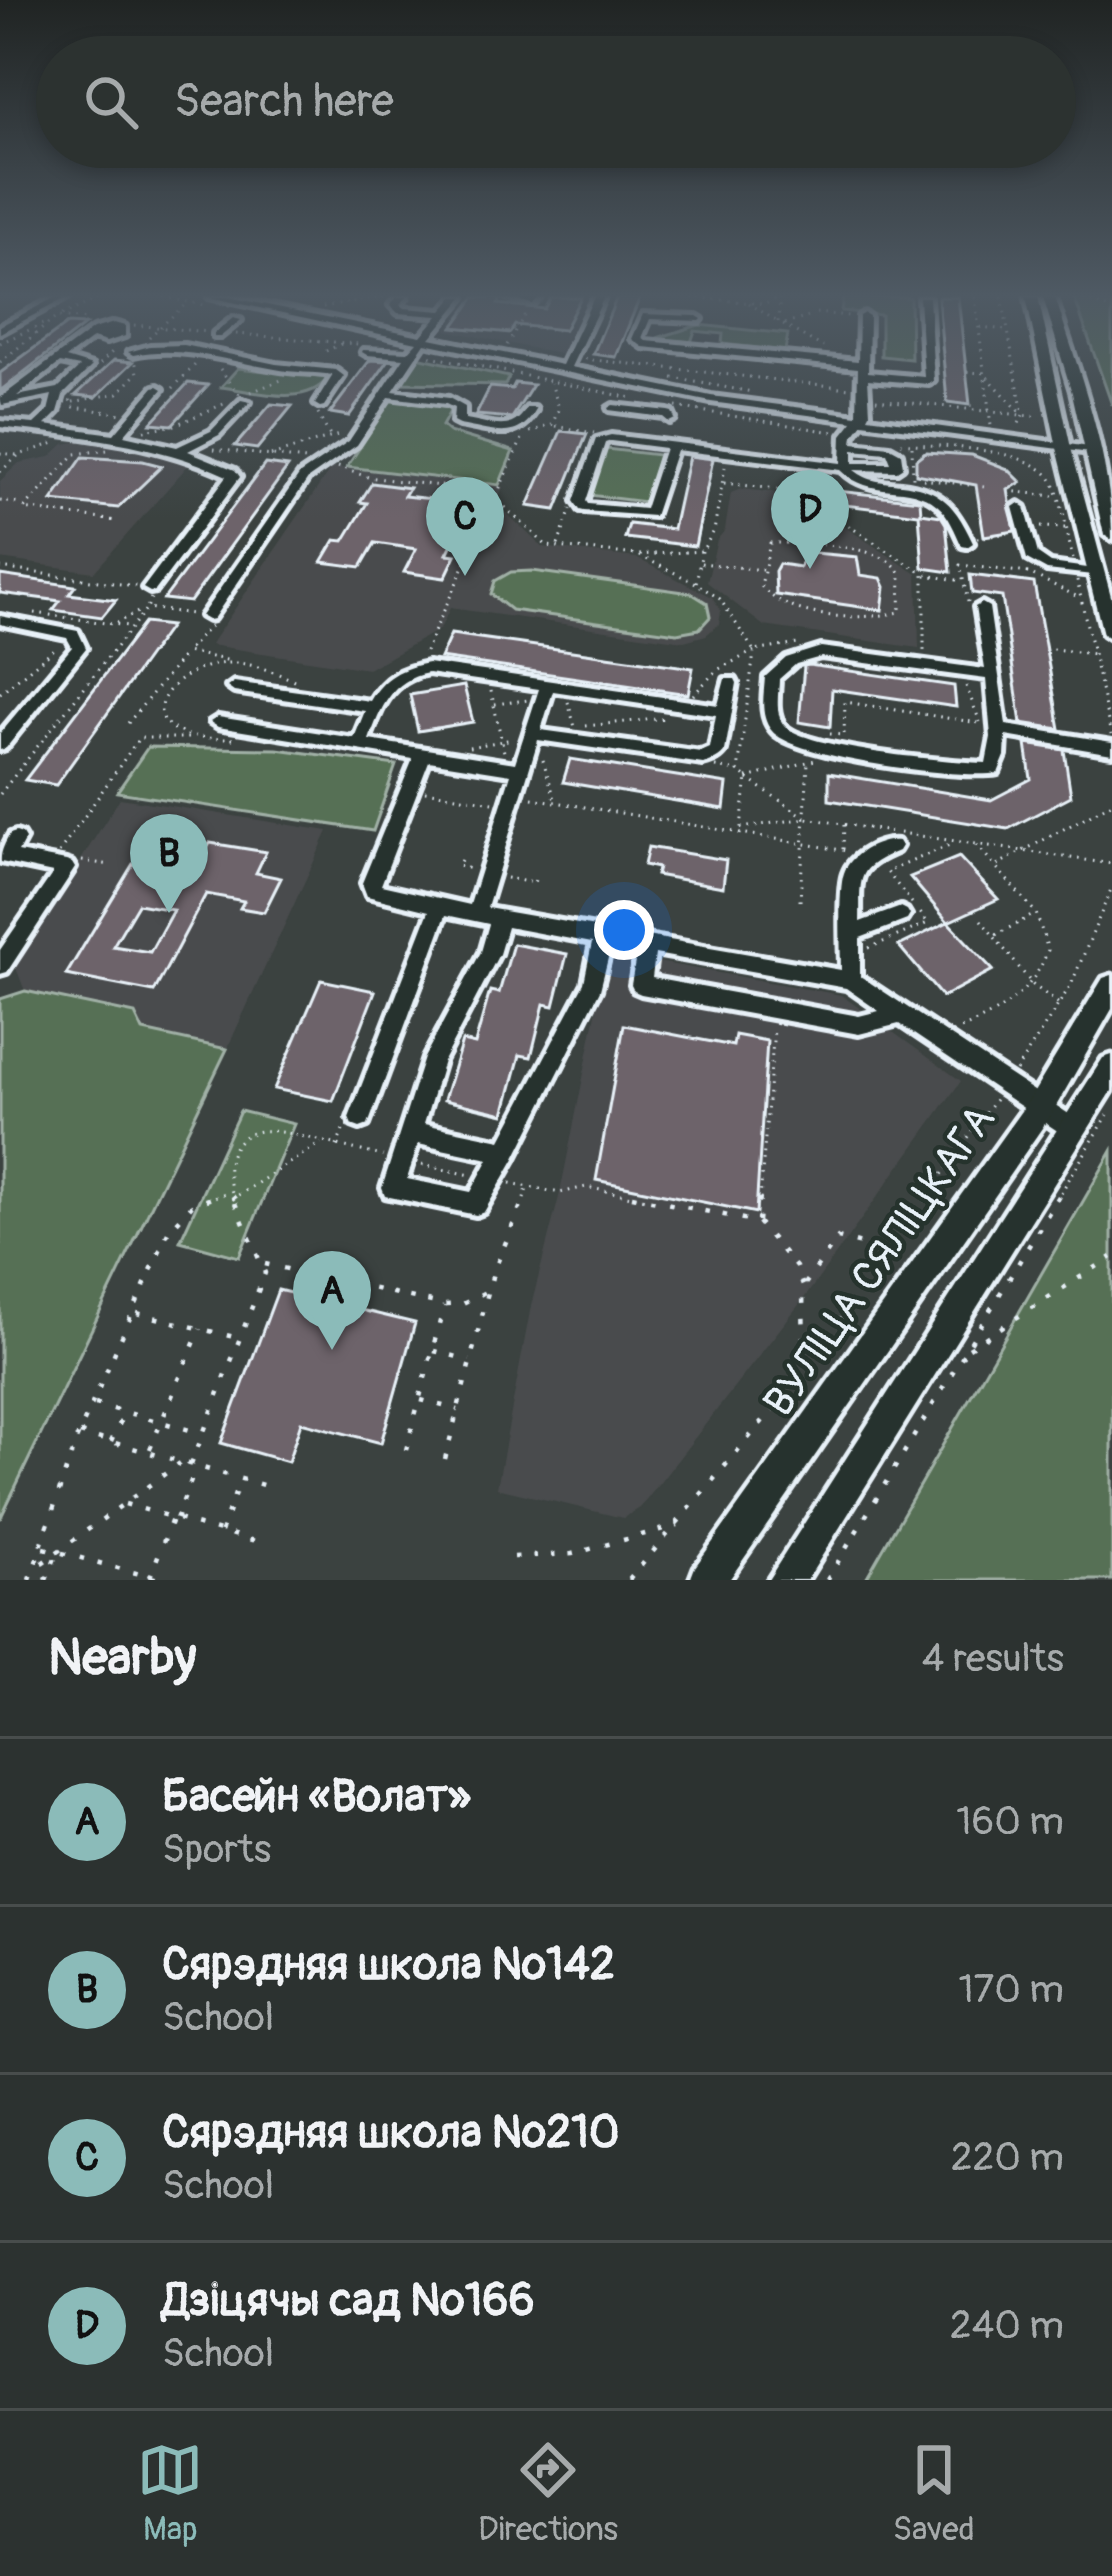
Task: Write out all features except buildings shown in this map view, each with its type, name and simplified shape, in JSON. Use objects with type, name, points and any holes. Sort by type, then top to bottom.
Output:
[{"type":"main road","points":[[1048,371],[1112,634]]},
{"type":"main road","points":[[1072,371],[1112,535]]},
{"type":"main road","name":"ВУЛІЦА СЯЛІЦКАГА","points":[[708,1580],[1041,1106],[1112,986]]},
{"type":"main road","points":[[786,1580],[1112,1067]]},
{"type":"street","points":[[1,403],[39,371]]},
{"type":"street","points":[[36,428],[49,418],[83,371]]},
{"type":"street","points":[[315,371],[339,376],[320,404]]},
{"type":"street","points":[[208,616],[304,477],[353,443],[400,371]]},
{"type":"street","points":[[631,371],[858,421],[1090,450]]},
{"type":"street","points":[[860,371],[865,413],[847,440],[850,476],[932,494],[955,514],[964,544]]},
{"type":"street","points":[[875,371],[929,381],[928,371]]},
{"type":"street","points":[[120,434],[158,389]]},
{"type":"street","points":[[1,403],[65,392]]},
{"type":"street","points":[[385,393],[449,400],[460,407],[459,422],[512,428],[524,424],[530,410]]},
{"type":"street","points":[[179,452],[215,433],[245,401]]},
{"type":"street","points":[[613,408],[668,414],[669,429],[650,513],[584,507],[580,501],[600,441],[611,438],[669,429],[728,455],[825,466],[846,463],[893,468],[898,464],[890,450],[847,440]]},
{"type":"street","points":[[0,424],[120,434],[179,452],[235,478],[150,588]]},
{"type":"street","points":[[1019,507],[1027,549],[1039,562],[1097,573]]},
{"type":"street","points":[[975,604],[990,676],[1000,730],[997,763],[992,769],[804,744],[776,728],[771,715],[772,677],[790,661],[821,652],[990,676]]},
{"type":"street","points":[[0,620],[73,634],[79,648],[0,744]]},
{"type":"street","points":[[360,744],[383,686],[417,669],[541,693],[724,711]]},
{"type":"street","points":[[527,736],[703,758],[717,751],[730,682]]},
{"type":"street","points":[[234,687],[374,707]]},
{"type":"street","points":[[478,906],[541,693]]},
{"type":"street","points":[[218,722],[423,755],[520,764]]},
{"type":"street","points":[[1000,730],[1112,748]]},
{"type":"street","points":[[423,755],[371,883],[373,891],[440,907],[478,906],[500,918],[850,980],[1073,1129]]},
{"type":"street","points":[[0,966],[66,868],[7,857],[16,839]]},
{"type":"street","points":[[850,980],[856,942],[851,874],[856,864],[892,846]]},
{"type":"street","points":[[360,1118],[440,907]]},
{"type":"street","points":[[856,942],[901,915]]},
{"type":"street","points":[[500,918],[490,955],[434,1058],[393,1188],[476,1204],[593,984],[603,937]]},
{"type":"street","points":[[647,944],[640,985],[859,1024],[901,1014]]},
{"type":"street","points":[[411,1132],[506,1152]]},
{"type":"path","points":[[72,403],[118,393],[137,371]]},
{"type":"path","points":[[120,434],[175,425],[303,371]]},
{"type":"path","points":[[498,371],[636,399]]},
{"type":"path","points":[[641,371],[750,391]]},
{"type":"path","points":[[702,371],[1058,419]]},
{"type":"path","points":[[984,373],[992,428],[1020,428],[1023,415],[1015,371]]},
{"type":"path","points":[[967,372],[984,373],[1023,415]]},
{"type":"path","points":[[421,662],[525,434],[553,425],[560,408],[550,381]]},
{"type":"path","points":[[65,392],[74,407],[136,416]]},
{"type":"path","points":[[669,429],[847,440]]},
{"type":"path","points":[[269,456],[352,431]]},
{"type":"path","points":[[891,441],[1026,459],[1053,479],[1112,738]]},
{"type":"path","points":[[0,453],[19,455],[55,444]]},
{"type":"path","points":[[912,445],[912,478],[985,488]]},
{"type":"path","points":[[117,521],[24,509],[75,454],[92,449],[123,453]]},
{"type":"path","points":[[0,472],[19,455]]},
{"type":"path","points":[[696,583],[702,551],[714,531],[728,455]]},
{"type":"path","points":[[327,465],[368,477],[495,495],[548,546],[638,556],[702,551]]},
{"type":"path","points":[[723,483],[794,490],[924,574],[966,581]]},
{"type":"path","points":[[813,500],[813,488],[853,487]]},
{"type":"path","points":[[1008,490],[1057,497]]},
{"type":"path","points":[[0,501],[25,504]]},
{"type":"path","points":[[975,604],[960,565],[964,544],[1041,526],[1066,528]]},
{"type":"path","points":[[777,543],[871,554],[893,562],[901,574],[900,612],[866,620],[775,603],[764,595],[767,546],[777,543]]},
{"type":"path","points":[[638,556],[720,599],[754,651],[738,771]]},
{"type":"path","points":[[893,562],[902,558]]},
{"type":"path","points":[[700,562],[763,570]]},
{"type":"path","points":[[960,565],[1029,573],[1081,599]]},
{"type":"path","points":[[0,568],[155,590],[147,608],[128,626],[0,794]]},
{"type":"path","points":[[924,574],[924,656]]},
{"type":"path","points":[[115,624],[147,608],[218,617],[128,723]]},
{"type":"path","points":[[23,611],[128,626]]},
{"type":"path","points":[[0,693],[73,634]]},
{"type":"path","points":[[754,651],[816,642]]},
{"type":"path","points":[[1045,648],[1095,655]]},
{"type":"path","points":[[186,652],[236,662]]},
{"type":"path","points":[[505,686],[489,684],[501,741],[520,764],[539,746],[556,802]]},
{"type":"path","points":[[494,704],[541,693]]},
{"type":"path","points":[[566,695],[575,727]]},
{"type":"path","points":[[821,733],[844,735],[845,702],[981,723]]},
{"type":"path","points":[[559,729],[677,717]]},
{"type":"path","points":[[746,719],[776,728]]},
{"type":"path","points":[[486,756],[466,750],[527,736]]},
{"type":"path","points":[[111,865],[57,856],[139,738],[189,738]]},
{"type":"path","points":[[800,901],[808,761]]},
{"type":"path","points":[[715,767],[738,771],[807,818]]},
{"type":"path","points":[[425,777],[421,790],[500,803]]},
{"type":"path","points":[[741,831],[747,778]]},
{"type":"path","points":[[524,797],[843,852]]},
{"type":"path","points":[[995,866],[1112,803]]},
{"type":"path","points":[[741,831],[807,818],[1112,864]]},
{"type":"path","points":[[856,942],[928,923],[887,872],[956,842]]},
{"type":"path","points":[[969,1042],[954,1033],[1015,1004],[1033,986],[1048,950],[1036,913],[976,845]]},
{"type":"path","points":[[460,860],[458,866],[478,870]]},
{"type":"path","points":[[478,906],[490,900],[498,877],[534,883],[536,875]]},
{"type":"path","points":[[629,1580],[680,1525],[804,1372],[1007,1084],[1060,1005],[1095,937],[1112,887]]},
{"type":"path","points":[[994,937],[1036,913]]},
{"type":"path","points":[[981,920],[1033,986],[1060,1005]]},
{"type":"path","points":[[758,1222],[775,1010]]},
{"type":"path","points":[[827,1580],[1112,1108]]},
{"type":"path","points":[[150,1577],[263,1280],[264,1264],[229,1196],[231,1157],[249,1135],[269,1131],[560,1193],[586,1187],[732,1212],[758,1222],[796,1267],[803,1286],[804,1372]]},
{"type":"path","points":[[30,1580],[39,1565],[80,1433],[179,1216],[192,1205],[229,1196],[321,1143]]},
{"type":"path","points":[[445,1460],[488,1290],[520,1217],[527,1186]]},
{"type":"path","points":[[803,1286],[838,1238],[886,1250]]},
{"type":"path","points":[[967,1348],[1112,1257]]},
{"type":"path","points":[[264,1264],[445,1305],[463,1304],[488,1290]]},
{"type":"path","points":[[406,1450],[445,1305]]},
{"type":"path","points":[[135,1312],[241,1339]]},
{"type":"path","points":[[148,1452],[200,1328]]},
{"type":"path","points":[[432,1350],[470,1360]]},
{"type":"path","points":[[419,1400],[458,1410]]},
{"type":"path","points":[[93,1403],[203,1434]]},
{"type":"path","points":[[111,1442],[124,1412]]},
{"type":"path","points":[[80,1433],[273,1488]]},
{"type":"path","points":[[39,1565],[182,1462]]},
{"type":"path","points":[[221,1532],[240,1478]]},
{"type":"path","points":[[123,1504],[255,1541]]},
{"type":"path","points":[[514,1557],[572,1554],[680,1525]]},
{"type":"path","points":[[44,1548],[162,1580]]},
{"type":"path","points":[[46,1580],[58,1551]]},
{"type":"shaded area","points":[[89,439],[143,445],[191,462],[94,572],[0,559],[0,481],[19,463],[50,457],[64,444]]},
{"type":"shaded area","points":[[332,467],[503,487],[496,503],[542,547],[636,558],[712,597],[721,611],[719,624],[706,635],[684,641],[450,608],[440,629],[368,669],[210,645]]},
{"type":"shaded area","points":[[741,489],[796,495],[917,574],[919,648],[764,626],[707,582],[717,540],[725,530],[731,493]]},
{"type":"shaded area","points":[[120,798],[328,831],[227,1049],[142,1031],[135,1014],[25,991],[15,965]]},
{"type":"shaded area","points":[[608,953],[841,995],[961,1081],[808,1293],[640,1508],[623,1518],[497,1488],[531,1306],[560,1193]]},
{"type":"green space","points":[[236,371],[328,378],[306,393],[293,395],[221,387]]},
{"type":"green space","points":[[408,371],[480,371],[509,377],[505,385],[400,383]]},
{"type":"green space","points":[[1100,371],[1112,371],[1112,405]]},
{"type":"green space","points":[[391,400],[453,406],[442,426],[449,432],[513,451],[499,485],[347,467]]},
{"type":"green space","points":[[606,449],[659,455],[645,502],[589,495]]},
{"type":"green space","points":[[511,572],[691,593],[707,603],[710,617],[699,629],[677,633],[511,610],[491,594],[495,581]]},
{"type":"green space","points":[[148,747],[277,749],[396,765],[373,831],[117,792]]},
{"type":"green space","points":[[25,991],[135,1014],[143,1031],[227,1049],[0,1519],[0,999]]},
{"type":"green space","points":[[240,1111],[294,1124],[239,1257],[180,1241]]},
{"type":"green space","points":[[1112,1151],[1112,1580],[865,1580]]},
{"type":"place","name":"Дзіцячы сад №166","points":[[810,569]]},
{"type":"place","name":"Сярэдняя школа №210","points":[[465,576]]},
{"type":"place","name":"Сярэдняя школа №142","points":[[169,913]]},
{"type":"place","name":"Басейн «Волат»","points":[[332,1350]]}]
